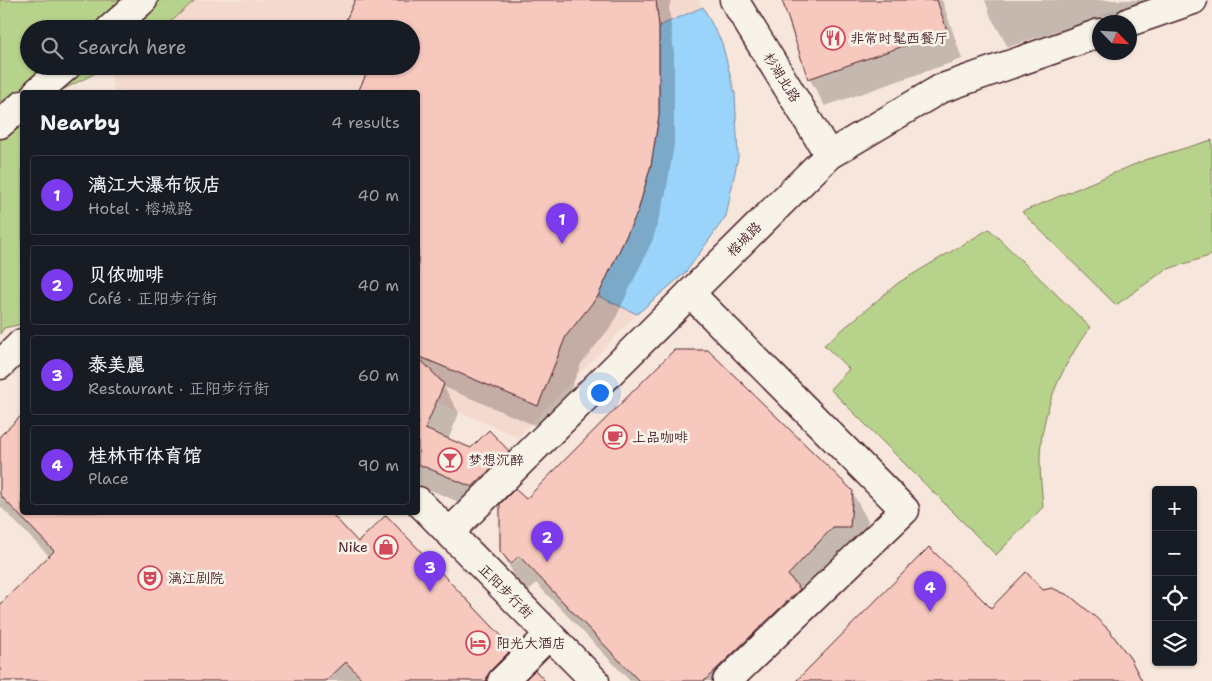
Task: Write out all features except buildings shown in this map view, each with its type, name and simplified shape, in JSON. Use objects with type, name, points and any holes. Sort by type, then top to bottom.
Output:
[{"type":"street","points":[[120,20],[143,0]]},
{"type":"street","name":"杉湖北路","points":[[734,0],[829,155]]},
{"type":"street","points":[[1137,19],[1193,0]]},
{"type":"street","name":"榕城路","points":[[449,534],[829,155],[940,89],[1092,36]]},
{"type":"street","points":[[39,90],[57,75]]},
{"type":"street","points":[[0,124],[20,107]]},
{"type":"street","points":[[690,293],[905,510],[727,681]]},
{"type":"street","points":[[0,364],[20,345]]},
{"type":"street","name":"正阳步行街","points":[[420,503],[595,681]]},
{"type":"street","points":[[502,681],[549,635]]},
{"type":"shaded area","points":[[195,0],[698,0],[722,43],[735,94],[738,157],[726,216],[686,272],[637,314],[518,437],[420,395],[420,90],[114,90],[112,75],[420,75],[420,20],[173,20]]},
{"type":"green space","points":[[0,0],[195,0],[173,20],[20,20],[20,75],[92,75],[62,90],[20,90],[20,324],[4,328],[0,334]]},
{"type":"green space","points":[[1212,140],[1212,255],[1165,270],[1116,305],[1022,212],[1145,160]]},
{"type":"green space","points":[[989,229],[1090,327],[1070,358],[1048,407],[1041,443],[1040,461],[1043,507],[996,555],[830,389],[849,369],[824,345],[898,283]]},
{"type":"water","points":[[703,7],[722,43],[735,94],[738,157],[726,216],[686,272],[637,314],[598,296],[638,211],[651,165],[659,116],[659,26]]},
{"type":"place","name":"非常时髦西餐厅","points":[[833,38]]},
{"type":"place","name":"漓江大瀑布饭店","points":[[562,244]]},
{"type":"place","name":"上品咖啡","points":[[615,437]]},
{"type":"place","name":"梦想沉醉","points":[[450,460]]},
{"type":"place","name":"Nike","points":[[386,547]]},
{"type":"place","name":"贝依咖啡","points":[[547,562]]},
{"type":"place","name":"漓江剧院","points":[[150,578]]},
{"type":"place","name":"泰美麗","points":[[430,592]]},
{"type":"place","name":"桂林市体育馆","points":[[930,612]]},
{"type":"place","name":"阳光大酒店","points":[[478,643]]}]
